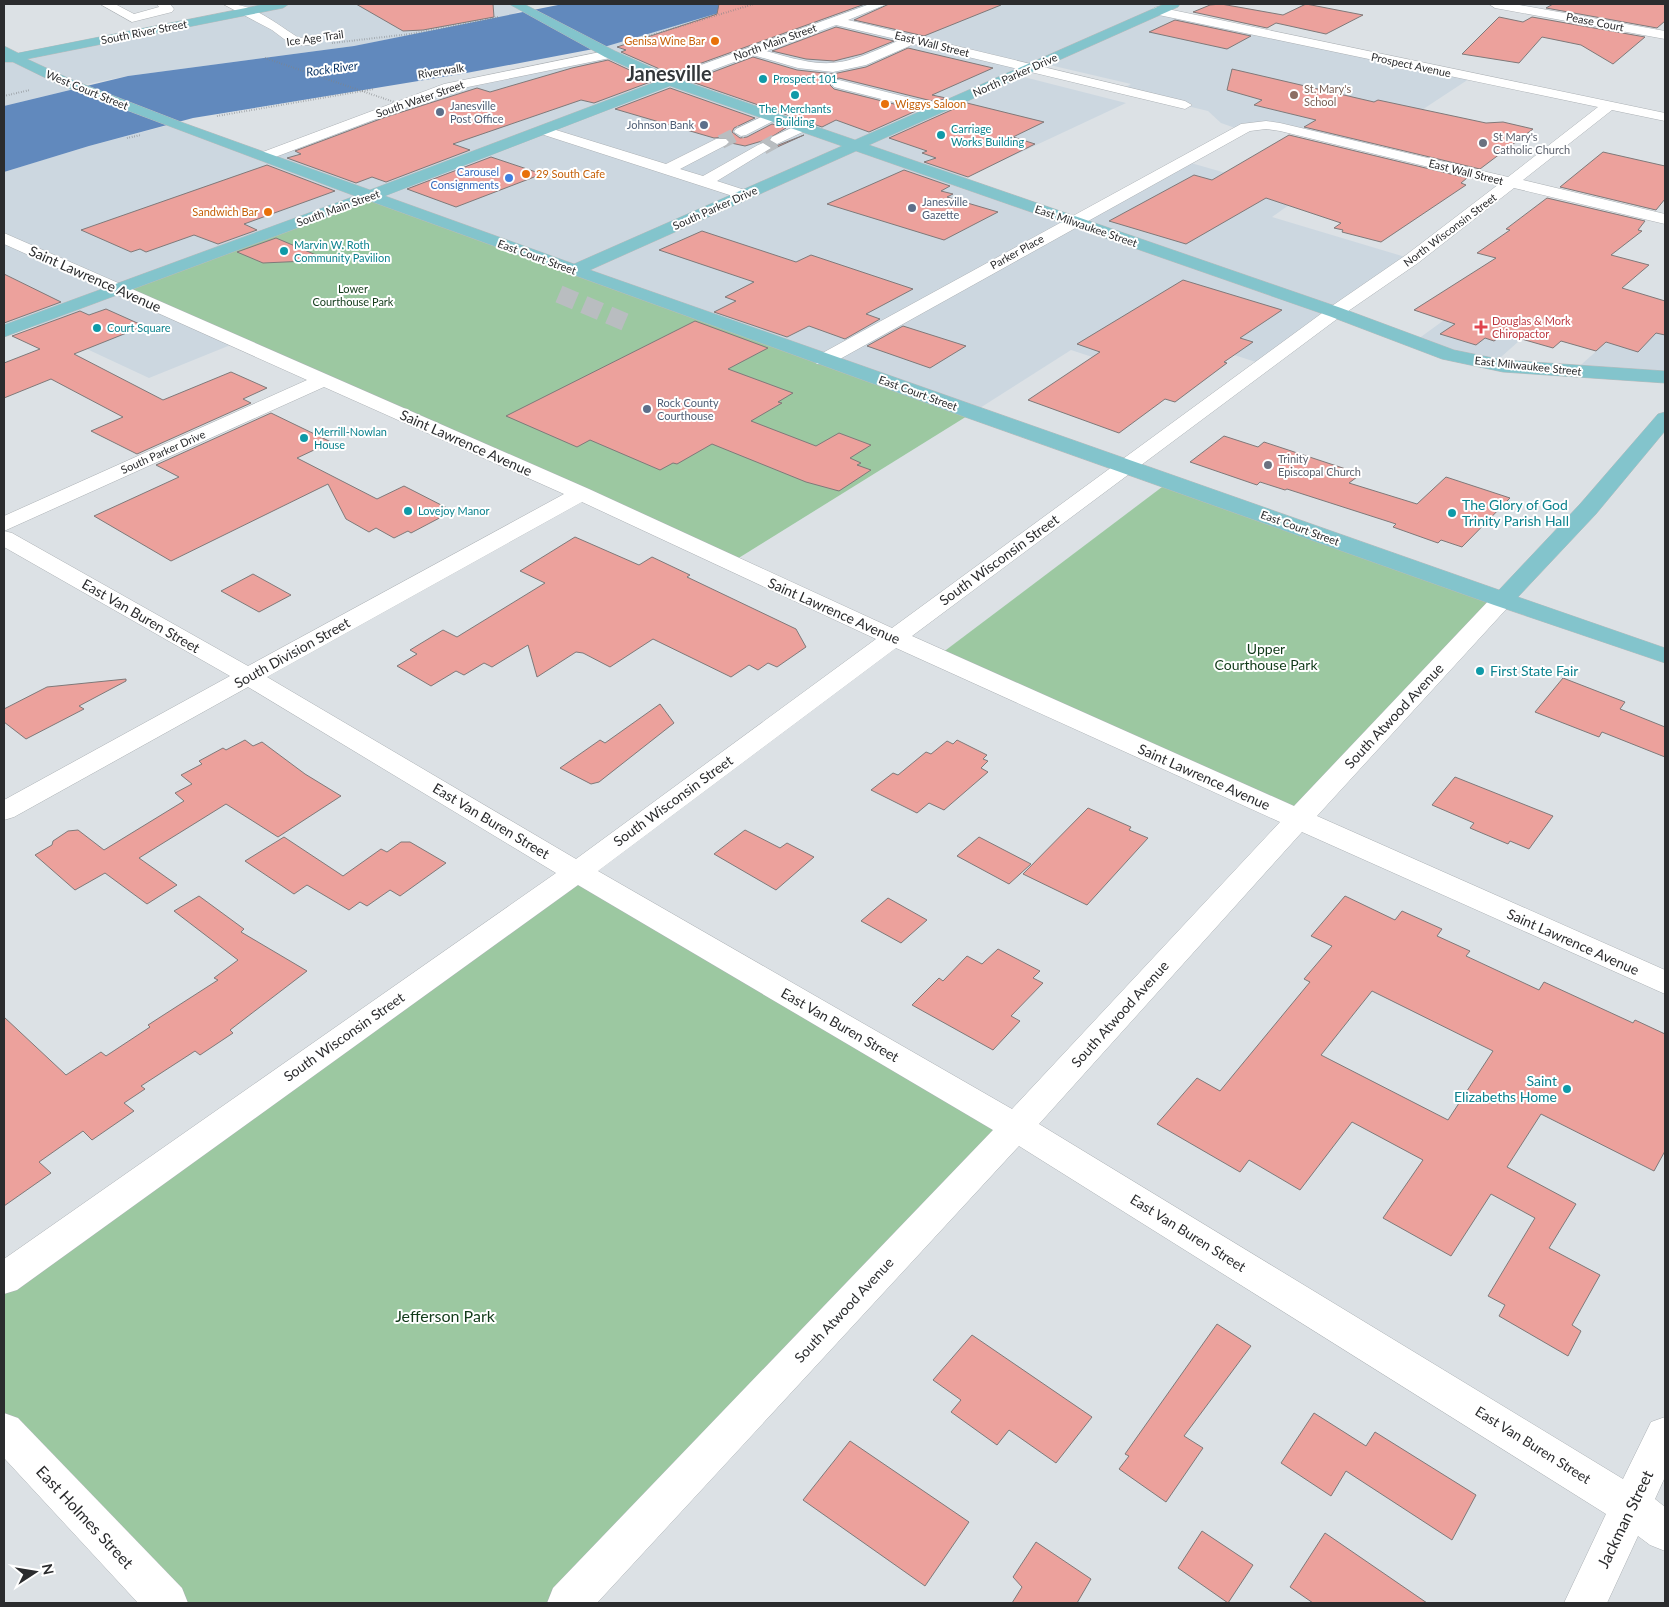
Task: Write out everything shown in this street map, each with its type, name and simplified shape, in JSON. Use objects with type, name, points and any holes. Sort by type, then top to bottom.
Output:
[{"type":"main road","name":"South River Street","points":[[10,59],[283,4]]},
{"type":"main road","name":"North Parker Drive","points":[[855,145],[1174,4]]},
{"type":"main road","name":"East Milwaukee Street","points":[[521,7],[604,51],[670,81],[1468,360],[1536,369],[1665,377]]},
{"type":"main road","name":"West Court Street","points":[[4,50],[10,59],[175,124]]},
{"type":"main road","name":"South Main Street","points":[[4,331],[370,196],[670,81]]},
{"type":"main road","name":"East Court Street","points":[[175,124],[824,360],[1665,656]]},
{"type":"main road","name":"South Parker Drive","points":[[575,270],[855,145]]},
{"type":"main road","name":"South Atwood Avenue","points":[[1502,600],[1588,510],[1665,418]]},
{"type":"street","points":[[106,4],[132,18],[168,9],[162,4]]},
{"type":"street","points":[[229,4],[276,27],[297,42],[309,41]]},
{"type":"street","name":"North Main Street","points":[[670,81],[881,4]]},
{"type":"street","name":"Pease Court","points":[[1495,4],[1665,35]]},
{"type":"street","name":"Prospect Avenue","points":[[1158,11],[1665,117]]},
{"type":"street","name":"East Wall Street","points":[[835,21],[1185,105]]},
{"type":"street","points":[[752,51],[806,66],[838,68],[913,40]]},
{"type":"street","name":"South Water Street","points":[[265,156],[400,104],[458,84],[604,51]]},
{"type":"street","points":[[839,84],[937,109]]},
{"type":"street","name":"North Wisconsin Street","points":[[1335,312],[1412,259],[1610,106]]},
{"type":"street","points":[[740,132],[772,116]]},
{"type":"street","name":"East Wall Street","points":[[1266,125],[1665,219]]},
{"type":"street","name":"Parker Place","points":[[824,360],[1246,127],[1266,125]]},
{"type":"street","points":[[778,140],[802,127]]},
{"type":"street","points":[[543,130],[745,195]]},
{"type":"street","points":[[667,170],[721,142]]},
{"type":"street","points":[[704,182],[763,148]]},
{"type":"street","name":"Saint Lawrence Avenue","points":[[6,241],[580,494],[763,579],[1665,983]]},
{"type":"street","name":"South Wisconsin Street","points":[[4,1279],[577,872],[1335,312]]},
{"type":"street","name":"South Parker Drive","points":[[4,524],[323,380]]},
{"type":"street","name":"South Division Street","points":[[4,811],[580,494]]},
{"type":"street","name":"East Van Buren Street","points":[[4,538],[249,677],[577,872],[1016,1128],[1632,1507],[1665,1531]]},
{"type":"street","name":"South Atwood Avenue","points":[[568,1603],[1016,1128],[1298,819],[1502,600]]},
{"type":"street","name":"East Holmes Street","points":[[4,1431],[167,1603]]},
{"type":"street","name":"Jackman Street","points":[[1585,1603],[1665,1435]]},
{"type":"path","points":[[604,51],[754,4]]},
{"type":"path","name":"Ice Age Trail","points":[[330,43],[410,34],[506,15],[521,7]]},
{"type":"path","points":[[265,58],[400,104]]},
{"type":"path","points":[[127,138],[175,124],[383,88]]},
{"type":"shaded area","points":[[229,4],[515,4],[525,9],[508,16],[354,46],[128,76],[77,86],[74,89],[4,106],[4,50],[16,57],[244,11]]},
{"type":"shaded area","points":[[749,4],[1174,4],[1159,11],[1472,77],[1364,148],[1280,127],[1241,130],[1221,123],[1208,111],[1121,90],[1131,84],[1041,63],[1016,75],[1126,103],[959,181],[1073,221],[1184,161],[1303,195],[1272,217],[1412,259],[1265,365],[1185,339],[1135,371],[1071,350],[972,413],[238,342],[149,378],[29,322],[4,331],[4,172],[89,146],[173,124],[265,156],[422,96],[609,54],[599,48]]},
{"type":"shaded area","points":[[1488,288],[1538,324],[1492,365],[1414,342]]},
{"type":"shaded area","points":[[1638,314],[1665,321],[1665,377],[1573,372]]},
{"type":"green space","name":"Lower Courthouse Park","points":[[370,196],[972,413],[729,564],[117,289]]},
{"type":"green space","name":"Upper Courthouse Park","points":[[1170,481],[1502,600],[1298,819],[938,656]]},
{"type":"green space","name":"Jefferson Park","points":[[577,872],[1016,1127],[568,1603],[167,1603],[4,1431],[4,1279]]},
{"type":"water","name":"Rock River","points":[[563,4],[749,4],[604,47],[461,74],[193,118],[89,146],[4,172],[4,106],[128,76],[354,46]]},
{"type":"building","points":[[356,4],[493,4],[494,17],[423,30],[403,31]]},
{"type":"building","points":[[719,4],[865,4],[671,74],[621,52],[626,50],[617,47],[717,14]]},
{"type":"building","points":[[889,4],[1001,5],[924,36],[854,20]]},
{"type":"building","points":[[1221,4],[1283,15],[1306,4],[1363,15],[1326,34],[1276,23],[1267,28],[1193,12],[1210,5]]},
{"type":"building","points":[[1553,4],[1665,4],[1665,21],[1657,28],[1546,8]]},
{"type":"building","points":[[1499,17],[1523,22],[1532,17],[1645,37],[1613,64],[1581,45],[1542,37],[1519,63],[1462,54]]},
{"type":"building","points":[[1175,20],[1251,36],[1227,49],[1149,32]]},
{"type":"building","points":[[836,27],[894,41],[862,54],[834,61],[806,59],[772,51]]},
{"type":"building","points":[[908,48],[993,68],[932,95],[946,98],[936,102],[839,78],[832,80],[830,85],[834,89],[918,110],[869,132],[836,120],[822,127],[689,81],[753,57],[797,70],[833,74],[866,67]]},
{"type":"building","points":[[608,60],[653,81],[594,103],[581,100],[453,144],[470,150],[386,182],[372,177],[356,183],[287,158],[301,154],[295,151],[383,118],[477,88],[490,92],[572,68]]},
{"type":"building","points":[[1232,69],[1374,102],[1378,100],[1486,123],[1503,122],[1533,129],[1480,169],[1304,127],[1316,120],[1254,105],[1262,100],[1227,90]]},
{"type":"building","name":"Johnson Bank","points":[[670,88],[755,118],[734,128],[732,132],[740,138],[747,137],[772,124],[786,128],[768,139],[776,146],[804,135],[773,149],[762,141],[745,146],[731,143],[726,137],[714,138],[615,109]]},
{"type":"building","points":[[967,103],[1044,122],[1013,137],[1035,144],[968,177],[924,162],[936,158],[922,153],[927,151],[889,138]]},
{"type":"building","points":[[1289,135],[1467,178],[1461,183],[1466,185],[1381,242],[1342,232],[1343,230],[1334,228],[1341,223],[1266,198],[1186,244],[1109,221],[1194,175],[1212,180]]},
{"type":"building","points":[[1603,152],[1665,166],[1665,199],[1656,210],[1560,187]]},
{"type":"building","points":[[491,157],[542,174],[456,207],[407,189]]},
{"type":"building","points":[[267,165],[335,191],[244,224],[257,230],[218,244],[194,235],[146,252],[140,249],[131,252],[81,230]]},
{"type":"building","name":"Janesville Gazette","points":[[904,170],[950,186],[941,191],[953,194],[947,197],[998,212],[944,240],[827,204]]},
{"type":"building","points":[[1547,198],[1645,221],[1638,230],[1642,231],[1611,255],[1649,265],[1622,288],[1665,301],[1665,335],[1656,333],[1638,352],[1606,342],[1596,351],[1561,341],[1553,348],[1504,334],[1494,341],[1485,338],[1476,345],[1440,334],[1455,324],[1414,310],[1496,258],[1477,253],[1510,230],[1506,229]]},
{"type":"building","points":[[702,231],[796,262],[811,255],[913,289],[866,314],[880,319],[845,339],[809,326],[787,337],[714,312],[736,301],[725,297],[754,282],[659,250]]},
{"type":"building","points":[[276,238],[328,260],[263,263],[237,252]]},
{"type":"building","points":[[4,274],[61,302],[4,323]]},
{"type":"building","points":[[1183,280],[1282,310],[1240,338],[1253,342],[1224,362],[1227,363],[1175,402],[1165,399],[1119,433],[1028,400],[1100,352],[1077,344]]},
{"type":"building","points":[[106,309],[144,326],[74,354],[163,400],[231,372],[267,388],[243,399],[251,403],[137,454],[91,431],[123,417],[51,379],[4,398],[4,363],[40,349],[12,336],[80,311],[89,315]]},
{"type":"building","name":"Rock County Courthouse","points":[[695,321],[768,348],[728,369],[793,393],[778,402],[782,403],[751,421],[816,446],[839,433],[871,445],[850,458],[861,463],[857,465],[871,470],[839,491],[806,482],[712,444],[677,464],[673,463],[660,470],[590,440],[577,447],[506,416]]},
{"type":"building","points":[[903,326],[966,346],[930,368],[867,346]]},
{"type":"building","points":[[271,413],[331,442],[297,458],[377,499],[404,486],[449,509],[443,513],[447,514],[411,533],[408,531],[394,538],[376,528],[369,532],[346,519],[328,484],[171,561],[94,516],[179,477],[156,465]]},
{"type":"building","points":[[1224,436],[1258,447],[1264,442],[1361,474],[1349,483],[1417,504],[1446,477],[1510,498],[1462,547],[1441,540],[1438,543],[1393,527],[1396,524],[1287,489],[1260,482],[1257,485],[1190,462]]},
{"type":"building","points":[[575,537],[639,565],[652,557],[690,575],[687,577],[796,629],[806,647],[777,667],[768,663],[758,670],[749,665],[731,677],[653,639],[610,667],[583,653],[576,652],[537,677],[528,645],[492,667],[484,663],[464,675],[456,671],[431,686],[397,666],[417,654],[410,650],[443,630],[457,637],[545,583],[520,571]]},
{"type":"building","points":[[253,574],[291,595],[259,612],[221,591]]},
{"type":"building","points":[[1563,678],[1625,702],[1620,709],[1665,727],[1665,757],[1602,732],[1599,737],[1535,712]]},
{"type":"building","points":[[126,679],[126,681],[79,706],[84,709],[26,739],[4,722],[4,709],[47,687]]},
{"type":"building","points":[[660,704],[674,723],[599,782],[591,784],[560,768],[600,740],[605,743]]},
{"type":"building","points":[[245,740],[253,746],[262,742],[305,774],[341,796],[278,837],[226,804],[139,858],[177,885],[147,904],[105,873],[75,890],[35,855],[52,845],[53,841],[68,831],[78,830],[104,850],[184,801],[175,793],[192,784],[181,775],[202,764],[199,761],[223,748],[226,750]]},
{"type":"building","points":[[957,740],[987,755],[983,759],[988,761],[981,768],[988,772],[944,810],[929,803],[917,813],[871,790],[893,773],[898,775],[926,752],[931,754],[947,741],[953,744]]},
{"type":"building","points":[[1455,777],[1553,816],[1529,849],[1510,841],[1508,844],[1470,828],[1474,823],[1432,805]]},
{"type":"building","points":[[1088,808],[1131,827],[1129,830],[1148,838],[1087,905],[1023,874]]},
{"type":"building","points":[[745,830],[780,848],[787,843],[814,857],[776,890],[714,854]]},
{"type":"building","points":[[284,837],[343,876],[381,849],[387,852],[401,842],[410,842],[446,863],[400,896],[390,890],[367,906],[360,902],[349,910],[307,885],[294,894],[245,861]]},
{"type":"building","points":[[979,837],[1031,864],[1009,884],[957,856]]},
{"type":"building","points":[[199,896],[244,929],[241,932],[307,971],[230,1030],[233,1033],[200,1055],[195,1051],[141,1086],[145,1089],[124,1103],[134,1111],[92,1140],[83,1131],[39,1162],[51,1173],[4,1206],[4,1017],[66,1075],[101,1052],[106,1056],[150,1027],[148,1025],[218,980],[214,978],[238,960],[174,911]]},
{"type":"building","name":"Saint Elizabeths Home","points":[[1345,896],[1395,920],[1402,911],[1442,929],[1437,936],[1470,951],[1466,956],[1539,990],[1544,982],[1633,1023],[1635,1020],[1665,1034],[1665,1151],[1654,1171],[1541,1114],[1507,1167],[1576,1204],[1549,1248],[1600,1275],[1572,1325],[1581,1331],[1568,1356],[1499,1316],[1505,1305],[1488,1296],[1535,1218],[1491,1194],[1451,1256],[1383,1218],[1423,1160],[1352,1122],[1300,1190],[1249,1160],[1240,1172],[1157,1124],[1197,1078],[1220,1091],[1310,982],[1304,979],[1332,946],[1311,936]],"holes":[[[1372,991],[1493,1051],[1448,1120],[1321,1055]]]},
{"type":"building","points":[[888,898],[927,920],[901,943],[861,921]]},
{"type":"building","points":[[998,949],[1040,971],[1033,978],[1043,983],[1011,1016],[1020,1021],[993,1050],[912,1005],[939,978],[943,981],[967,956],[982,964]]},
{"type":"building","points":[[1217,1324],[1251,1346],[1184,1436],[1203,1448],[1166,1502],[1119,1469],[1129,1456],[1125,1454]]},
{"type":"building","points":[[972,1335],[1092,1417],[1056,1463],[1009,1430],[997,1445],[951,1412],[961,1400],[933,1380]]},
{"type":"building","points":[[1314,1413],[1366,1446],[1375,1432],[1476,1495],[1452,1540],[1346,1471],[1331,1496],[1281,1463]]},
{"type":"building","points":[[850,1441],[969,1522],[925,1586],[803,1500]]},
{"type":"building","points":[[1202,1531],[1253,1565],[1228,1603],[1178,1568]]},
{"type":"building","points":[[1325,1533],[1427,1603],[1313,1603],[1290,1587]]},
{"type":"building","points":[[1036,1542],[1091,1579],[1077,1603],[1012,1603],[1022,1587],[1013,1577]]},
{"type":"tunnel","points":[[721,142],[741,132]]},
{"type":"tunnel","points":[[763,148],[777,140]]},
{"type":"tunnel","points":[[559,294],[625,322]]},
{"type":"place","name":"Genisa Wine Bar","points":[[715,41]]},
{"type":"place","name":"Prospect 101","points":[[763,79]]},
{"type":"place","name":"The Merchants Building","points":[[795,95]]},
{"type":"place","name":"St. Mary's School","points":[[1294,95]]},
{"type":"place","name":"Wiggys Saloon","points":[[885,104]]},
{"type":"place","name":"Janesville Post Office","points":[[440,112]]},
{"type":"place","name":"Johnson Bank","points":[[704,125]]},
{"type":"place","name":"Carriage Works Building","points":[[941,135]]},
{"type":"place","name":"St Mary's Catholic Church","points":[[1483,143]]},
{"type":"place","name":"29 South Cafe","points":[[526,174]]},
{"type":"place","name":"Carousel Consignments","points":[[509,178]]},
{"type":"place","name":"Janesville Gazette","points":[[912,208]]},
{"type":"place","name":"Sandwich Bar","points":[[268,212]]},
{"type":"place","name":"Marvin W. Roth Community Pavilion","points":[[284,251]]},
{"type":"place","name":"Douglas & Mork Chiropactor","points":[[1481,327]]},
{"type":"place","name":"Court Square","points":[[97,328]]},
{"type":"place","name":"Rock County Courthouse","points":[[647,409]]},
{"type":"place","name":"Merrill-Nowlan House","points":[[304,438]]},
{"type":"place","name":"Trinity Episcopal Church","points":[[1268,465]]},
{"type":"place","name":"Lovejoy Manor","points":[[408,511]]},
{"type":"place","name":"The Glory of God Trinity Parish Hall","points":[[1452,513]]},
{"type":"place","name":"First State Fair","points":[[1480,671]]},
{"type":"place","name":"Saint Elizabeths Home","points":[[1567,1089]]},
{"type":"district","name":"Janesville","points":[[669,74]]}]
